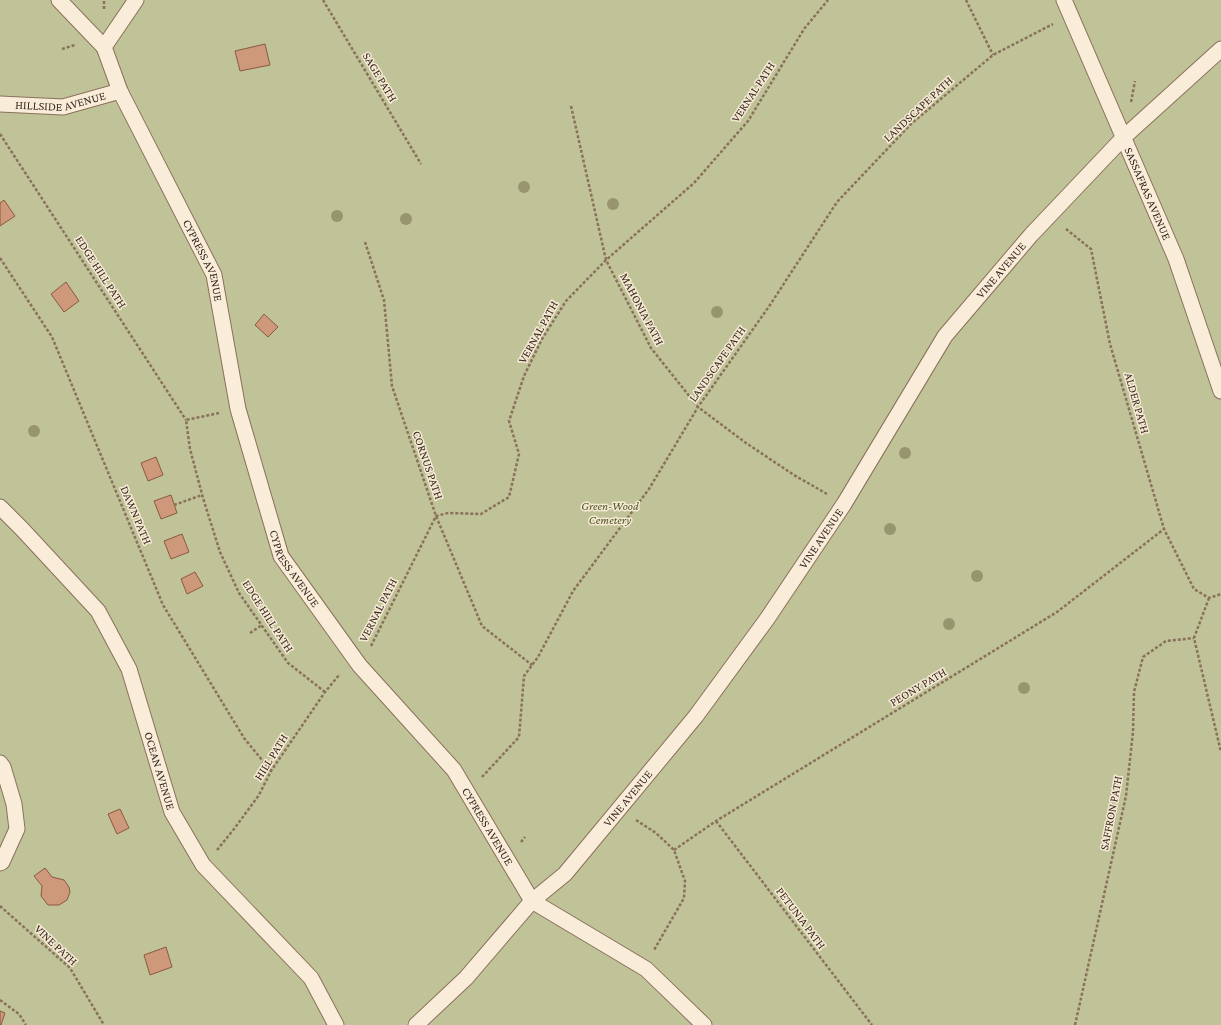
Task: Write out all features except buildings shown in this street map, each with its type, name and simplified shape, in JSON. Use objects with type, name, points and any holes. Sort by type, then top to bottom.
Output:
[{"type":"lane","name":"CYPRESS AVENUE","points":[[59,0],[104,47],[120,91],[214,275],[238,409],[281,556],[360,666],[454,770],[532,901],[644,968],[704,1025]]},
{"type":"lane","points":[[104,47],[136,0]]},
{"type":"lane","name":"SASSAFRAS AVENUE","points":[[1064,0],[1176,259],[1221,391]]},
{"type":"lane","name":"VINE AVENUE","points":[[416,1025],[466,978],[532,901],[565,874],[696,716],[767,619],[844,504],[945,336],[1031,236],[1124,137],[1221,49]]},
{"type":"lane","name":"HILLSIDE AVENUE","points":[[0,104],[63,107],[120,91]]},
{"type":"lane","name":"OCEAN AVENUE","points":[[0,507],[98,611],[129,669],[172,812],[204,865],[311,978],[336,1025]]},
{"type":"lane","points":[[0,763],[3,767],[14,804],[17,829],[2,862],[0,863]]},
{"type":"path","name":"SAGE PATH","points":[[323,0],[421,164]]},
{"type":"path","name":"VERNAL PATH","points":[[360,666],[436,516],[448,513],[481,514],[509,498],[519,454],[509,421],[524,376],[542,339],[566,301],[606,260],[694,183],[748,121],[804,29],[828,0]]},
{"type":"path","points":[[966,0],[993,55]]},
{"type":"path","name":"LANDSCAPE PATH","points":[[468,792],[519,737],[524,676],[538,657],[573,591],[649,489],[698,407],[770,305],[837,202],[912,124],[993,55],[1071,14]]},
{"type":"path","name":"MAHONIA PATH","points":[[571,106],[606,260],[651,348],[698,407],[752,447],[844,504]]},
{"type":"path","name":"EDGE HILL PATH","points":[[0,134],[186,420],[190,449],[202,495],[220,552],[239,593],[288,663],[325,692]]},
{"type":"path","name":"ALDER PATH","points":[[1050,215],[1091,249],[1110,344],[1164,528],[1194,589],[1209,598]]},
{"type":"path","name":"CORNUS PATH","points":[[365,242],[384,300],[392,386],[436,516],[482,626],[532,665]]},
{"type":"path","name":"DAWN PATH","points":[[0,258],[52,337],[163,605],[244,738],[271,771]]},
{"type":"path","points":[[186,420],[238,409]]},
{"type":"path","points":[[174,505],[202,495]]},
{"type":"path","name":"PEONY PATH","points":[[674,850],[716,821],[1057,612],[1164,528]]},
{"type":"path","points":[[1221,594],[1209,598],[1194,638],[1221,752]]},
{"type":"path","points":[[250,633],[262,625]]},
{"type":"path","name":"SAFFRON PATH","points":[[1075,1025],[1126,796],[1133,732],[1134,692],[1143,657],[1166,641],[1194,638]]},
{"type":"path","name":"HILL PATH","points":[[204,865],[234,829],[259,795],[271,771],[325,692],[342,672],[360,666]]},
{"type":"path","points":[[619,809],[656,833],[674,850],[685,880],[684,898],[644,968]]},
{"type":"path","name":"PETUNIA PATH","points":[[716,821],[872,1025]]},
{"type":"path","name":"VINE PATH","points":[[0,906],[70,968],[104,1025]]},
{"type":"path","points":[[0,1000],[19,1014],[26,1025]]},
{"type":"green space","name":"Green-Wood Cemetery","points":[[0,0],[1221,0],[1221,1025],[0,1025]]}]
